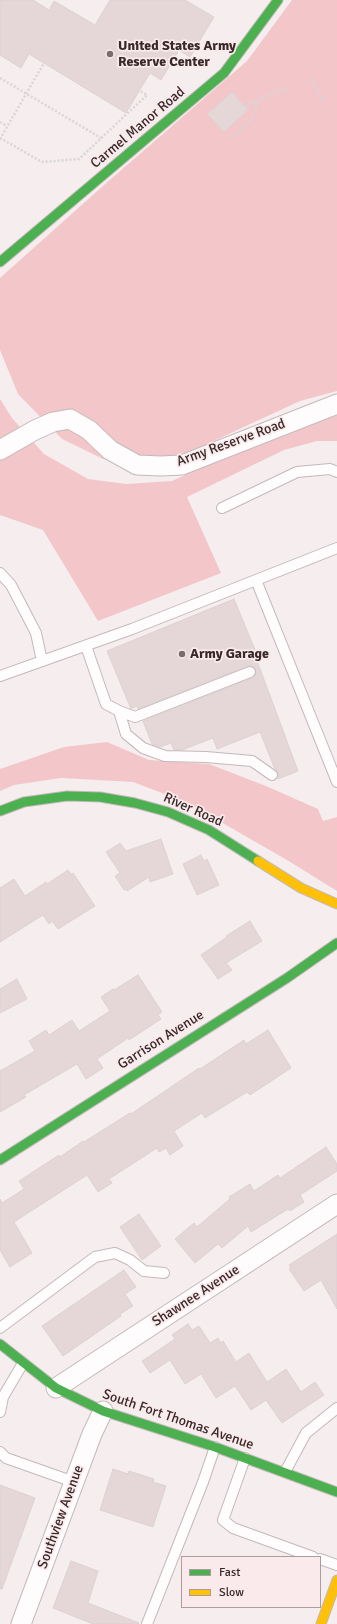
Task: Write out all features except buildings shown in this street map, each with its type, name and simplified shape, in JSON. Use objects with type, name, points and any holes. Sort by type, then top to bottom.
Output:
[{"type":"street","name":"Carmel Manor Road","points":[[0,262],[224,73],[278,0]]},
{"type":"street","name":"Army Reserve Road","points":[[0,450],[35,430],[53,422],[70,419],[89,430],[110,450],[137,465],[182,465],[337,404]]},
{"type":"street","name":"River Road","points":[[0,811],[24,802],[67,796],[100,797],[135,803],[161,810],[209,830],[301,888],[337,904]]},
{"type":"street","name":"Garrison Avenue","points":[[0,1160],[287,978],[337,943]]},
{"type":"street","name":"Shawnee Avenue","points":[[56,1388],[337,1204]]},
{"type":"street","name":"South Fort Thomas Avenue","points":[[0,1344],[56,1388],[103,1412],[215,1447],[337,1492]]},
{"type":"street","name":"Southview Avenue","points":[[21,1624],[92,1434],[103,1412]]},
{"type":"street","points":[[320,1624],[337,1580]]},
{"type":"lane","points":[[222,508],[297,472],[330,469],[337,472]]},
{"type":"lane","points":[[0,676],[86,646],[337,548]]},
{"type":"lane","points":[[0,573],[11,585],[36,633],[42,661]]},
{"type":"lane","points":[[256,580],[337,782]]},
{"type":"lane","points":[[86,646],[106,704],[135,717],[250,672]]},
{"type":"lane","points":[[119,711],[126,734],[143,748],[165,756],[206,757],[252,761],[272,775]]},
{"type":"lane","points":[[0,1328],[95,1257],[115,1252],[130,1260],[144,1271],[164,1273]]},
{"type":"lane","points":[[0,1412],[3,1397],[23,1363]]},
{"type":"lane","points":[[285,1472],[306,1433],[337,1408]]},
{"type":"lane","points":[[147,1624],[203,1482],[215,1447]]},
{"type":"lane","points":[[0,1452],[6,1458],[74,1482]]},
{"type":"lane","points":[[245,1458],[223,1520],[233,1528],[310,1556]]},
{"type":"lane","points":[[321,1559],[337,1565]]},
{"type":"path","points":[[44,64],[0,138],[42,162],[79,159],[147,95],[140,91]]},
{"type":"path","points":[[0,78],[101,138]]},
{"type":"path","points":[[311,79],[324,101]]},
{"type":"path","points":[[245,106],[283,89],[289,94]]},
{"type":"path","points":[[232,139],[252,118],[256,110],[256,100]]},
{"type":"path","points":[[0,122],[7,126]]},
{"type":"shaded area","points":[[292,0],[337,0],[337,391],[300,401],[192,451],[145,463],[103,459],[62,439],[18,394],[0,350],[0,278],[104,185],[247,61]]},
{"type":"shaded area","points":[[0,399],[12,418],[44,454],[88,479],[126,484],[172,481],[261,441],[337,415],[337,441],[317,441],[284,450],[187,497],[221,573],[98,621],[43,530],[0,515]]},
{"type":"shaded area","points":[[107,742],[149,760],[209,764],[266,786],[318,809],[323,821],[337,817],[337,891],[287,860],[186,802],[133,782],[61,778],[14,785],[0,791],[0,769],[64,747]]},
{"type":"traffic: fast","points":[[0,262],[224,73],[278,0]]},
{"type":"traffic: fast","points":[[0,811],[24,802],[67,796],[100,797],[135,803],[168,812],[209,830],[258,861]]},
{"type":"traffic: fast","points":[[0,1160],[287,978],[337,943]]},
{"type":"traffic: fast","points":[[0,1344],[56,1388],[103,1411],[215,1447],[337,1492]]},
{"type":"traffic: slow","points":[[258,861],[301,888],[337,904]]},
{"type":"traffic: slow","points":[[321,1624],[337,1580]]},
{"type":"place","name":"United States Army Reserve Center","points":[[110,54]]},
{"type":"place","name":"Army Garage","points":[[182,654]]}]
